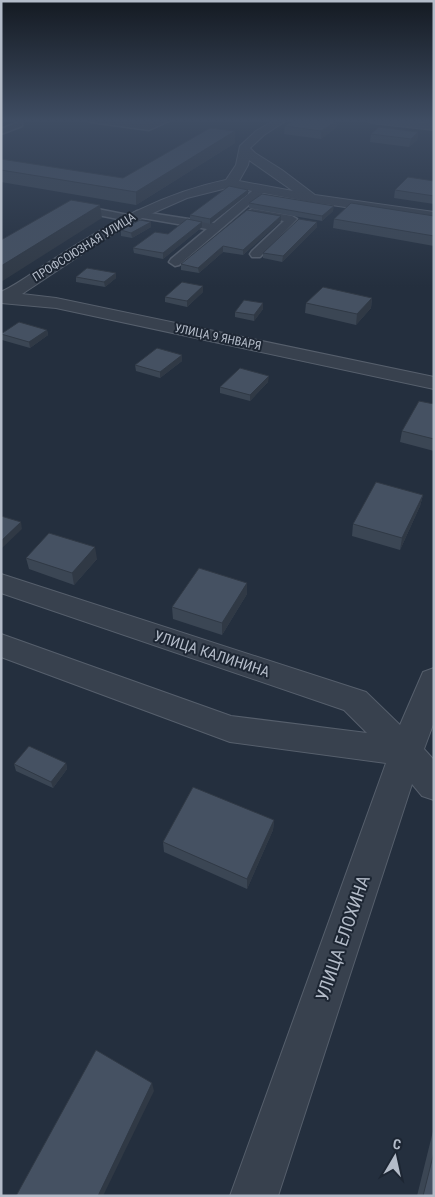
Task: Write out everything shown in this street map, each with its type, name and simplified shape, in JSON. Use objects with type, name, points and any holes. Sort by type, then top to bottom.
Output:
[{"type":"street","points":[[231,183],[235,176]]},
{"type":"street","points":[[282,176],[311,198]]},
{"type":"street","name":"ПРОФСОЮЗНАЯ УЛИЦА","points":[[2,297],[133,216],[180,195],[204,187],[231,183],[311,198],[434,216]]},
{"type":"street","name":"УЛИЦА 9 ЯНВАРЯ","points":[[2,297],[56,303],[434,383]]},
{"type":"street","name":"УЛИЦА КАЛИНИНА","points":[[1,583],[355,701],[406,752],[434,785]]},
{"type":"street","points":[[1,645],[230,728],[406,752]]},
{"type":"street","name":"УЛИЦА ЕЛОХИНА","points":[[254,1196],[406,752],[434,680]]},
{"type":"lane","points":[[175,262],[261,189]]},
{"type":"lane","points":[[63,205],[216,227]]},
{"type":"lane","points":[[237,210],[292,219],[256,254]]},
{"type":"building","points":[[37,176],[109,176],[123,178],[127,176],[162,176],[136,192]]},
{"type":"building","points":[[408,177],[434,181],[434,196],[395,190]]},
{"type":"building","points":[[229,186],[248,190],[210,219],[190,215]]},
{"type":"building","points":[[262,194],[334,206],[322,216],[249,203]]},
{"type":"building","points":[[71,200],[100,205],[1,266],[1,240]]},
{"type":"building","points":[[351,203],[434,216],[434,236],[334,219]]},
{"type":"building","points":[[247,210],[281,216],[243,250],[223,246],[198,268],[181,264]]},
{"type":"building","points":[[187,219],[202,222],[163,253],[133,248],[155,232],[168,234]]},
{"type":"building","points":[[299,219],[317,222],[283,256],[263,253]]},
{"type":"building","points":[[140,220],[151,222],[131,233],[121,230]]},
{"type":"building","points":[[87,268],[116,273],[104,282],[76,277]]},
{"type":"building","points":[[182,282],[203,286],[187,301],[165,297]]},
{"type":"building","points":[[323,287],[372,298],[357,314],[306,303]]},
{"type":"building","points":[[244,300],[263,303],[254,315],[235,312]]},
{"type":"building","points":[[19,322],[47,330],[29,342],[1,334]]},
{"type":"building","points":[[157,348],[182,355],[160,372],[135,365]]},
{"type":"building","points":[[240,368],[269,376],[250,395],[220,387]]},
{"type":"building","points":[[419,401],[434,404],[434,439],[402,431]]},
{"type":"building","points":[[376,482],[423,495],[402,538],[353,524]]},
{"type":"building","points":[[1,516],[21,522],[1,541]]},
{"type":"building","points":[[49,533],[95,547],[72,573],[26,558]]},
{"type":"building","points":[[199,568],[247,583],[222,623],[172,607]]},
{"type":"building","points":[[29,746],[66,763],[51,782],[14,764]]},
{"type":"building","points":[[193,787],[274,820],[247,879],[163,842]]},
{"type":"building","points":[[96,1050],[152,1083],[98,1196],[16,1196]]},
{"type":"building","points":[[434,1152],[434,1196],[423,1196]]}]
